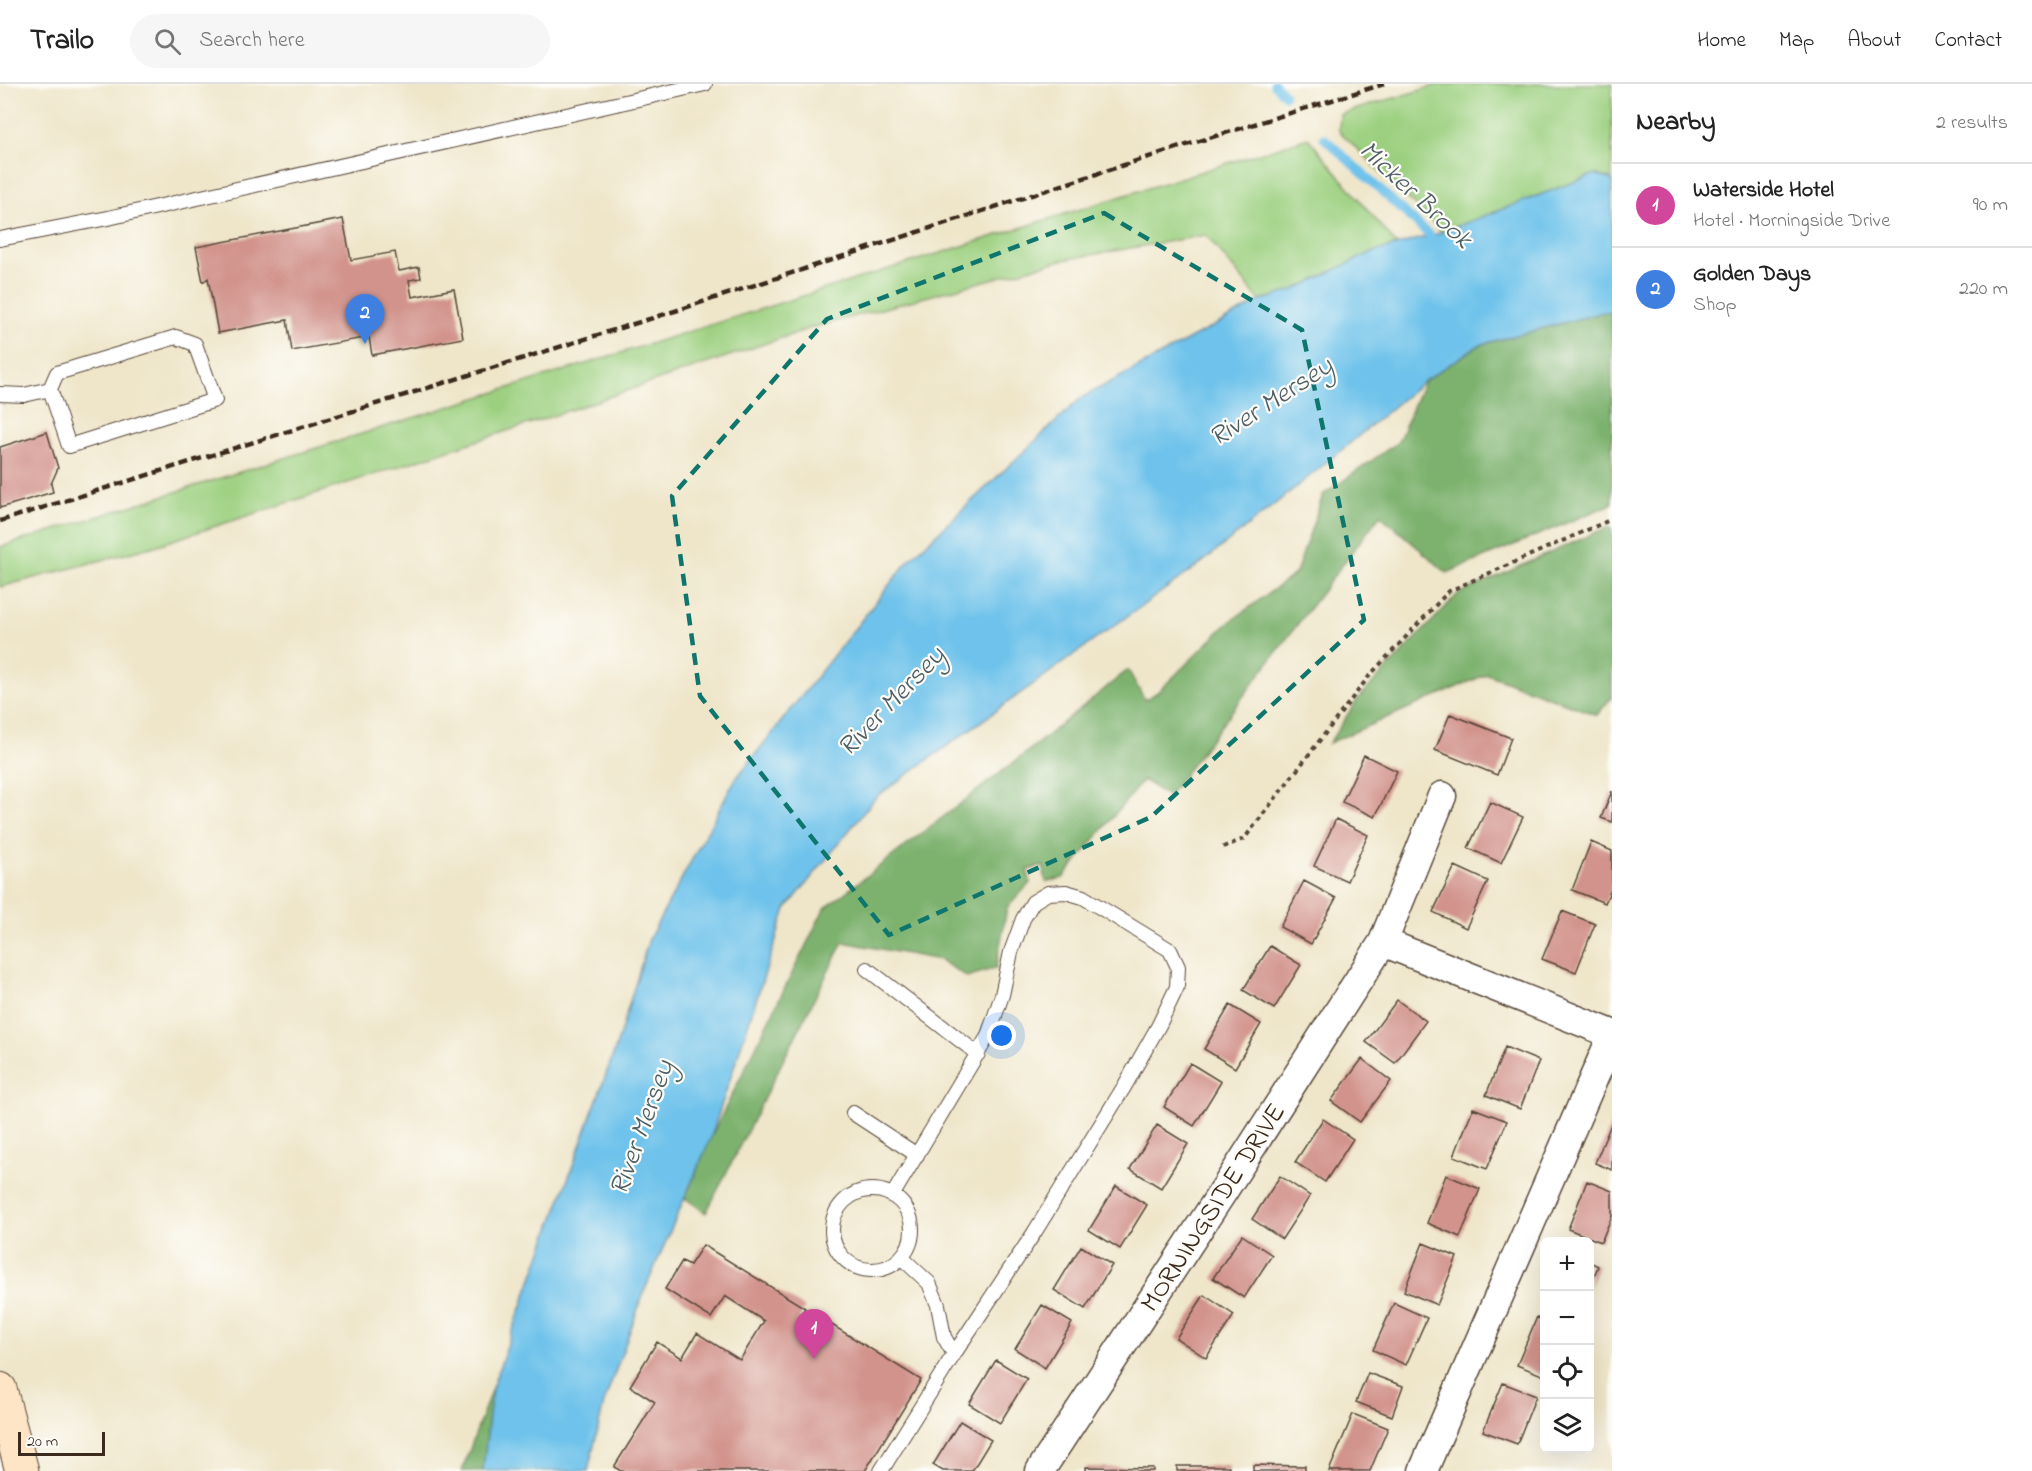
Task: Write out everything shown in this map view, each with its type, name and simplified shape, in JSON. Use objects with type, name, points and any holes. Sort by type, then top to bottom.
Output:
[{"type":"main road","points":[[0,1389],[22,1471]]},
{"type":"street","name":"MORNINGSIDE DRIVE","points":[[1040,1471],[1231,1180],[1383,942],[1442,796]]},
{"type":"street","points":[[1383,942],[1612,1035],[1423,1471]]},
{"type":"lane","points":[[0,239],[108,218],[705,84]]},
{"type":"lane","points":[[0,394],[24,395],[50,388],[57,373],[176,337],[195,344],[214,400],[69,446],[50,388]]},
{"type":"lane","points":[[881,1471],[954,1354],[1034,1233],[1160,1025],[1177,987],[1178,967],[1170,950],[1083,897],[1066,892],[1048,893],[1033,902],[1023,919],[1011,952],[1002,994],[988,1036],[892,1196]]},
{"type":"lane","points":[[867,969],[978,1054]]},
{"type":"lane","points":[[853,1113],[917,1155]]},
{"type":"lane","points":[[871,1190],[885,1192],[892,1196],[906,1208],[912,1221],[909,1247],[902,1258],[891,1266],[879,1270],[866,1270],[854,1266],[843,1258],[836,1248],[832,1235],[835,1216],[846,1200],[858,1193],[871,1190]]},
{"type":"lane","points":[[902,1258],[929,1283],[938,1305],[944,1337],[954,1354]]},
{"type":"path","points":[[1223,847],[1244,839],[1370,675],[1449,591],[1612,519]]},
{"type":"highlighted area","points":[[1104,213],[1302,330],[1364,620],[1151,817],[889,935],[700,696],[672,496],[827,319]]},
{"type":"green space","points":[[1441,84],[1612,84],[1612,180],[1595,174],[1442,232],[1339,131],[1340,114]]},
{"type":"green space","points":[[1308,138],[1397,245],[1368,254],[1294,290],[1260,301],[1206,235],[1062,260],[811,328],[544,419],[155,546],[0,587],[0,547]]},
{"type":"green space","points":[[1604,312],[1612,314],[1612,504],[1447,573],[1380,515],[1168,796],[1143,780],[1063,878],[1046,882],[1043,866],[1028,870],[1030,883],[1007,908],[996,968],[967,977],[940,960],[843,942],[706,1213],[685,1198],[711,1137],[824,909],[1022,756],[1128,670],[1145,700],[1159,691],[1227,624],[1296,573],[1323,495],[1398,442],[1424,381],[1479,345]]},
{"type":"green space","points":[[1610,526],[1612,532],[1612,697],[1597,715],[1487,674],[1329,743],[1358,699],[1458,594]]},
{"type":"green space","points":[[492,1388],[483,1471],[462,1471]]},
{"type":"water","name":"River Mersey","points":[[1595,174],[1612,180],[1612,314],[1604,312],[1479,345],[1424,381],[1199,565],[876,797],[786,909],[711,1137],[644,1292],[604,1403],[588,1471],[483,1471],[492,1388],[617,1044],[649,939],[735,780],[909,560],[1081,398],[1260,301],[1294,290],[1368,254],[1442,232]]},
{"type":"building","points":[[343,219],[351,260],[395,252],[399,271],[419,267],[421,278],[409,280],[412,297],[454,289],[463,338],[372,355],[369,337],[292,351],[287,320],[218,333],[208,278],[203,282],[196,247]]},
{"type":"building","points":[[47,432],[58,468],[51,484],[53,492],[0,508],[0,447]]},
{"type":"building","points":[[1450,714],[1511,738],[1497,775],[1435,750]]},
{"type":"building","points":[[1364,755],[1397,771],[1375,817],[1342,802]]},
{"type":"building","points":[[1612,791],[1612,822],[1601,818]]},
{"type":"building","points":[[1490,802],[1523,817],[1501,863],[1468,848]]},
{"type":"building","points":[[1336,819],[1368,835],[1347,881],[1314,866]]},
{"type":"building","points":[[1591,842],[1612,851],[1612,887],[1605,903],[1572,890]]},
{"type":"building","points":[[1455,866],[1488,881],[1466,928],[1433,912]]},
{"type":"building","points":[[1304,881],[1336,898],[1311,944],[1280,927]]},
{"type":"building","points":[[1562,911],[1595,924],[1576,972],[1542,959]]},
{"type":"building","points":[[1270,946],[1301,965],[1274,1009],[1243,990]]},
{"type":"building","points":[[1397,1000],[1426,1021],[1395,1063],[1366,1042]]},
{"type":"building","points":[[1230,1005],[1261,1024],[1235,1068],[1204,1049]]},
{"type":"building","points":[[1505,1047],[1539,1061],[1520,1109],[1486,1095]]},
{"type":"building","points":[[1362,1059],[1391,1081],[1360,1122],[1331,1101]]},
{"type":"building","points":[[1190,1063],[1221,1082],[1194,1126],[1164,1107]]},
{"type":"building","points":[[1473,1108],[1507,1121],[1487,1169],[1454,1156]]},
{"type":"building","points":[[1323,1119],[1353,1139],[1325,1182],[1295,1162]]},
{"type":"building","points":[[1612,1122],[1612,1170],[1595,1163]]},
{"type":"building","points":[[1157,1125],[1188,1144],[1161,1188],[1130,1169]]},
{"type":"building","points":[[1446,1175],[1480,1189],[1460,1237],[1427,1223]]},
{"type":"building","points":[[1280,1176],[1310,1196],[1282,1239],[1252,1219]]},
{"type":"building","points":[[1587,1181],[1612,1191],[1612,1216],[1601,1242],[1594,1239],[1594,1237],[1568,1229]]},
{"type":"building","points":[[1116,1186],[1147,1205],[1120,1249],[1089,1230]]},
{"type":"building","points":[[1242,1235],[1272,1255],[1244,1298],[1213,1278]]},
{"type":"building","points":[[1423,1243],[1457,1257],[1437,1305],[1404,1291]]},
{"type":"building","points":[[703,1245],[805,1308],[799,1318],[818,1330],[824,1320],[921,1380],[865,1471],[621,1471],[614,1467],[655,1402],[630,1386],[657,1342],[682,1358],[697,1333],[740,1360],[764,1321],[725,1296],[711,1318],[665,1289],[682,1261],[690,1265]]},
{"type":"building","points":[[1081,1246],[1112,1265],[1085,1309],[1054,1290]]},
{"type":"building","points":[[1594,1264],[1598,1266],[1594,1276]]},
{"type":"building","points":[[1204,1295],[1234,1315],[1206,1358],[1176,1338]]},
{"type":"building","points":[[1394,1303],[1427,1318],[1406,1365],[1373,1350]]},
{"type":"building","points":[[1042,1305],[1072,1323],[1045,1368],[1015,1349]]},
{"type":"building","points":[[1537,1317],[1540,1318],[1540,1374],[1517,1365]]},
{"type":"building","points":[[996,1360],[1027,1379],[1000,1423],[969,1404]]},
{"type":"building","points":[[1368,1373],[1403,1386],[1392,1416],[1356,1402]]},
{"type":"building","points":[[1503,1383],[1536,1396],[1517,1444],[1483,1431]]},
{"type":"building","points":[[1353,1414],[1388,1428],[1370,1471],[1329,1471]]},
{"type":"building","points":[[960,1421],[991,1440],[972,1471],[943,1471],[933,1465]]},
{"type":"building","points":[[1253,1465],[1305,1466],[1305,1471],[1253,1471]]},
{"type":"building","points":[[1177,1466],[1229,1466],[1229,1471],[1177,1471]]},
{"type":"building","points":[[1086,1467],[1153,1468],[1153,1471],[1086,1471]]},
{"type":"waterway","name":"Micker Brook","points":[[1274,84],[1285,95]]},
{"type":"waterway","name":"Micker Brook","points":[[1324,138],[1439,244]]},
{"type":"railway","points":[[0,521],[675,311],[1164,152],[1384,84]]},
{"type":"place","name":"Golden Days","points":[[365,344]]},
{"type":"place","name":"Waterside Hotel","points":[[814,1359]]}]
